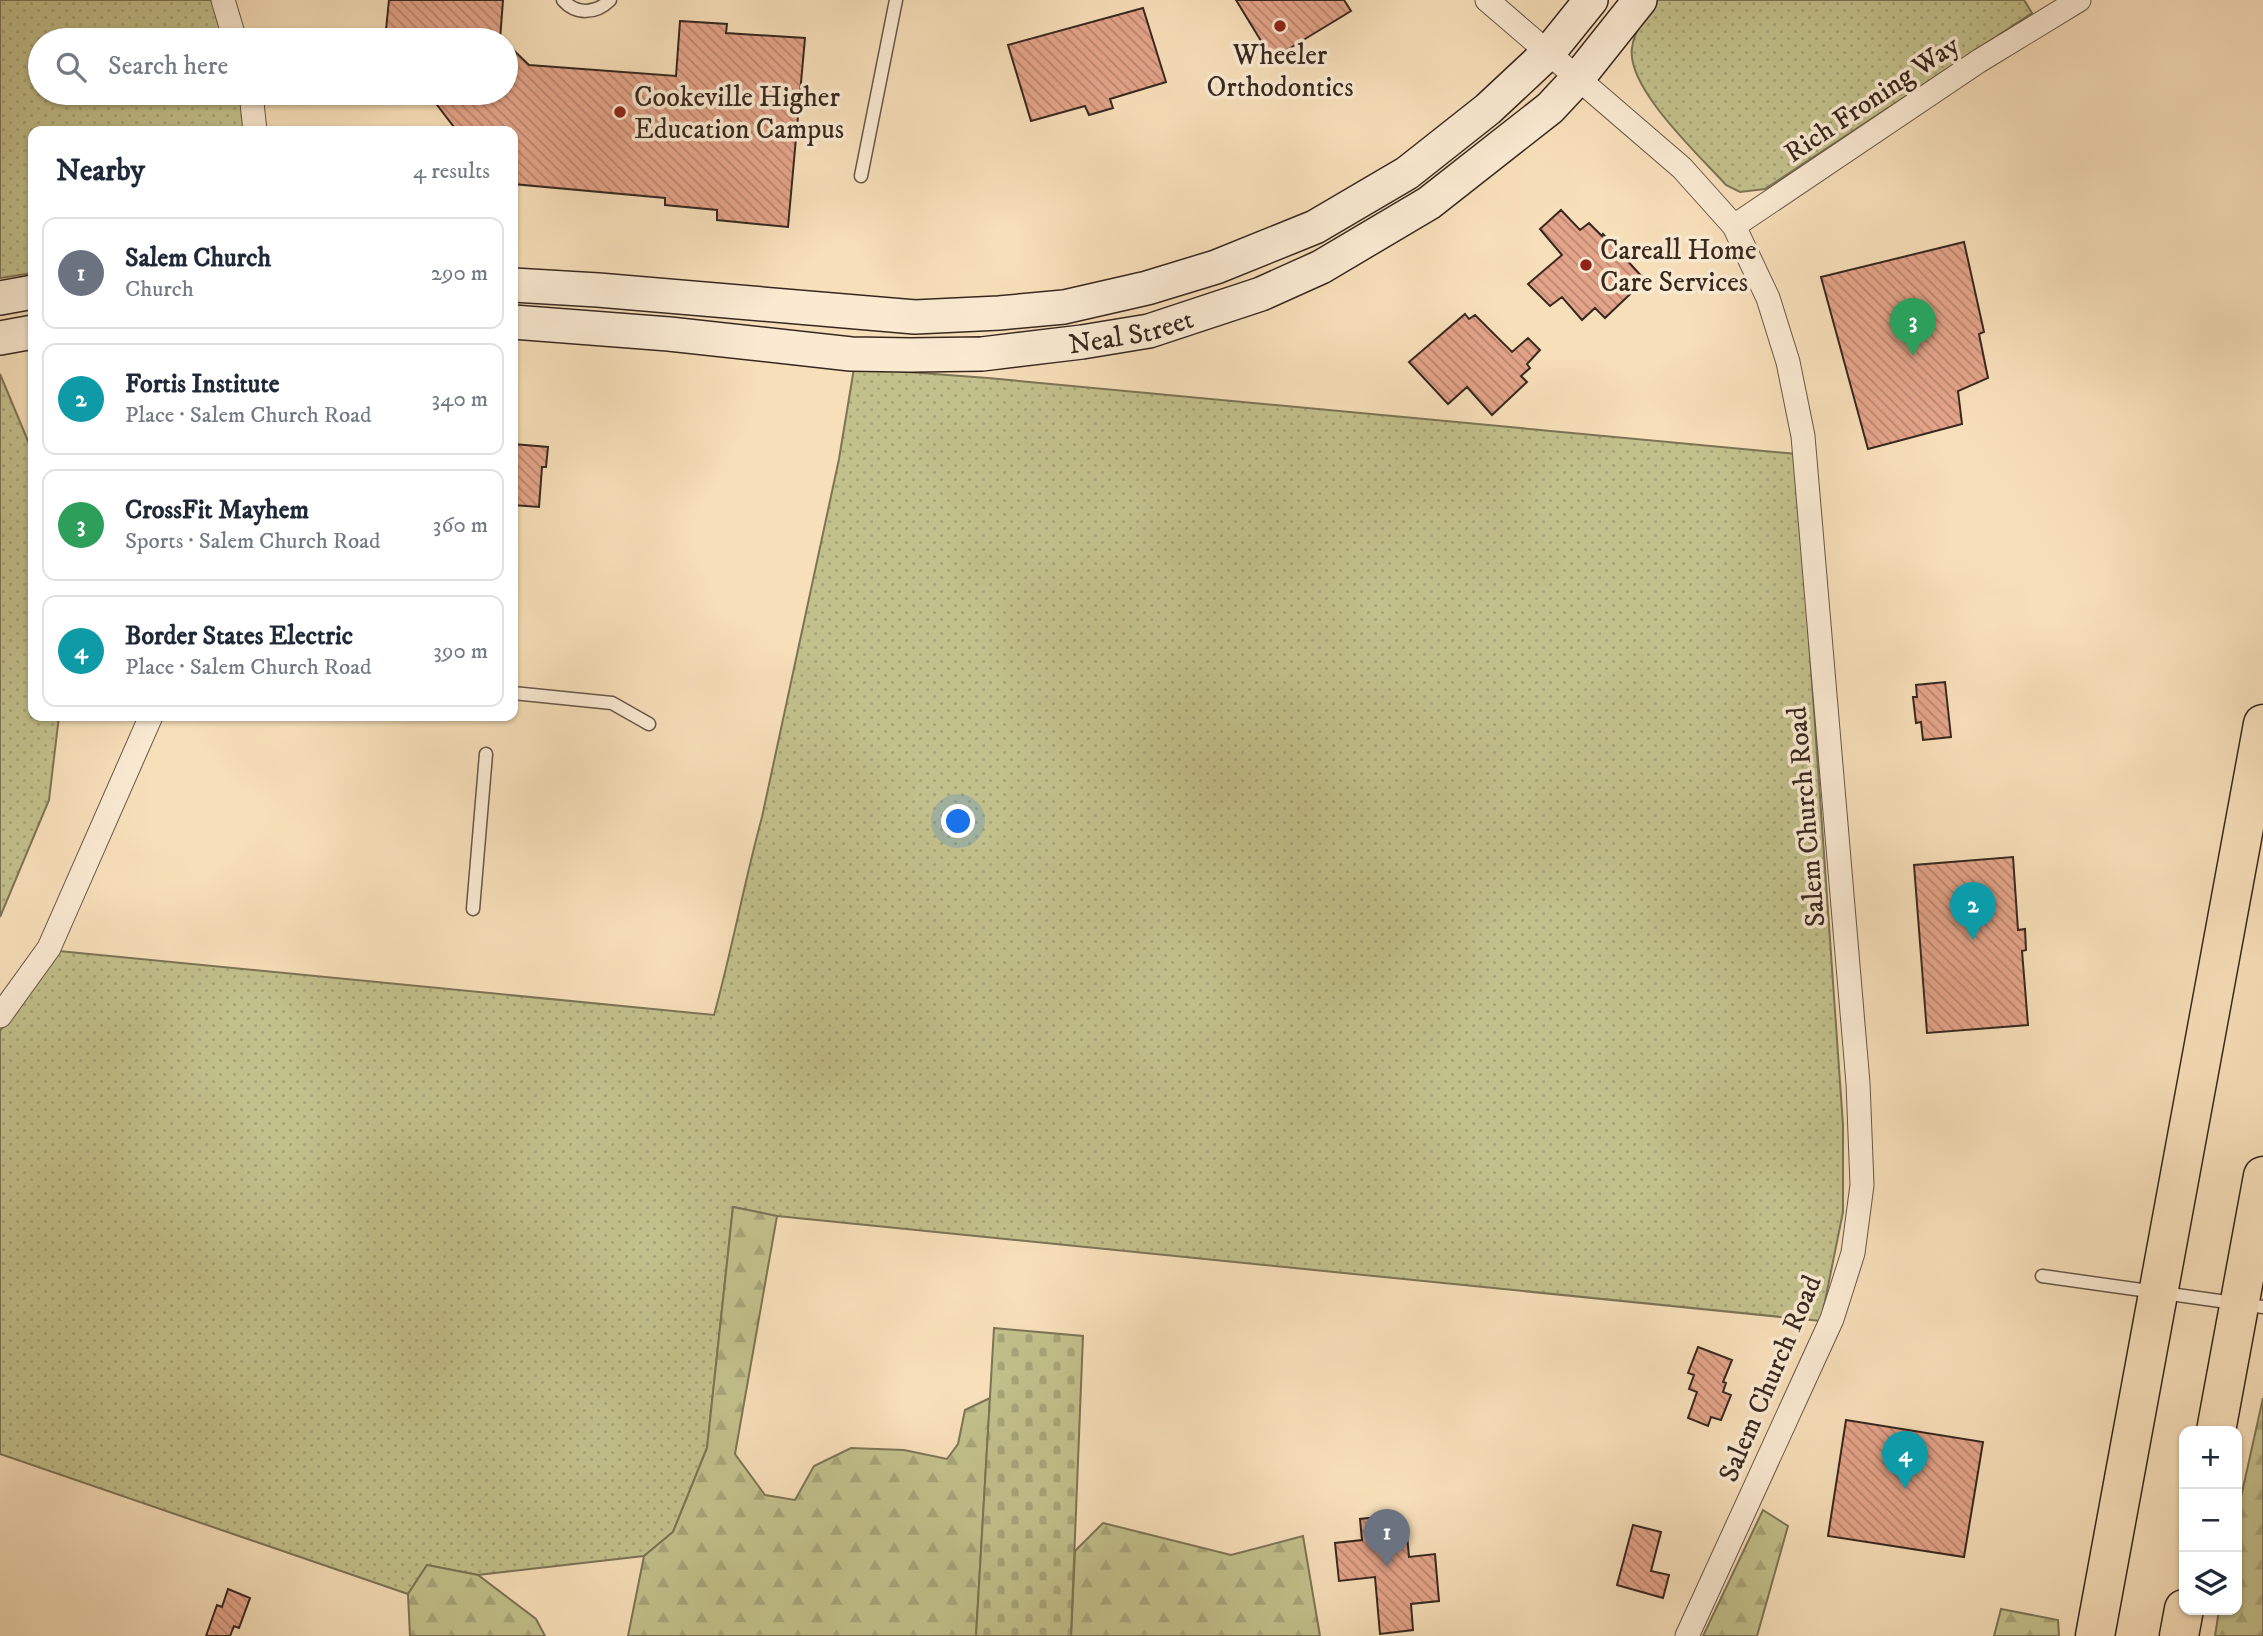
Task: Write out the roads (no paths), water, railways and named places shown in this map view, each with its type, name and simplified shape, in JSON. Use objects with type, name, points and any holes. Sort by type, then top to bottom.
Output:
[{"type":"highway","points":[[2095,1636],[2263,724]]},
{"type":"highway","points":[[2217,1426],[2251,1306],[2263,1176]]},
{"type":"highway","points":[[2179,1636],[2183,1615]]},
{"type":"main road","name":"Neal Street","points":[[518,285],[915,317],[1064,307],[1147,288],[1216,267],[1315,228],[1407,173],[1488,108],[1549,52],[1591,0]]},
{"type":"main road","name":"Neal Street","points":[[518,322],[670,334],[851,354],[982,354],[1149,331],[1227,306],[1321,267],[1429,203],[1550,108],[1578,78],[1640,0]]},
{"type":"main road","points":[[1216,267],[1227,306]]},
{"type":"main road","points":[[0,298],[28,293]]},
{"type":"main road","points":[[0,338],[28,333]]},
{"type":"street","points":[[223,0],[231,28]]},
{"type":"street","name":"Salem Church Road","points":[[1487,0],[1682,168],[1734,226],[1768,298],[1788,362],[1803,436],[1858,1083],[1862,1185],[1853,1253],[1832,1320],[1687,1636]]},
{"type":"street","name":"Rich Froning Way","points":[[1734,226],[1979,61],[2079,0]]},
{"type":"street","points":[[252,105],[254,126]]},
{"type":"street","points":[[0,1016],[49,948],[149,721]]},
{"type":"lane","points":[[563,0],[568,6],[586,12],[603,7],[610,0]]},
{"type":"lane","points":[[860,176],[896,0]]},
{"type":"lane","points":[[518,694],[612,703],[649,724]]},
{"type":"lane","points":[[473,909],[486,754]]},
{"type":"lane","points":[[2042,1276],[2251,1306]]},
{"type":"place","name":"Wheeler Orthodontics","points":[[1280,26]]},
{"type":"place","name":"Cookeville Higher Education Campus","points":[[620,112]]},
{"type":"place","name":"Careall Home Care Services","points":[[1586,265]]},
{"type":"place","name":"CrossFit Mayhem","points":[[1913,356]]},
{"type":"place","name":"Fortis Institute","points":[[1973,940]]},
{"type":"place","name":"Border States Electric","points":[[1905,1489]]},
{"type":"place","name":"Salem Church","points":[[1387,1567]]}]
